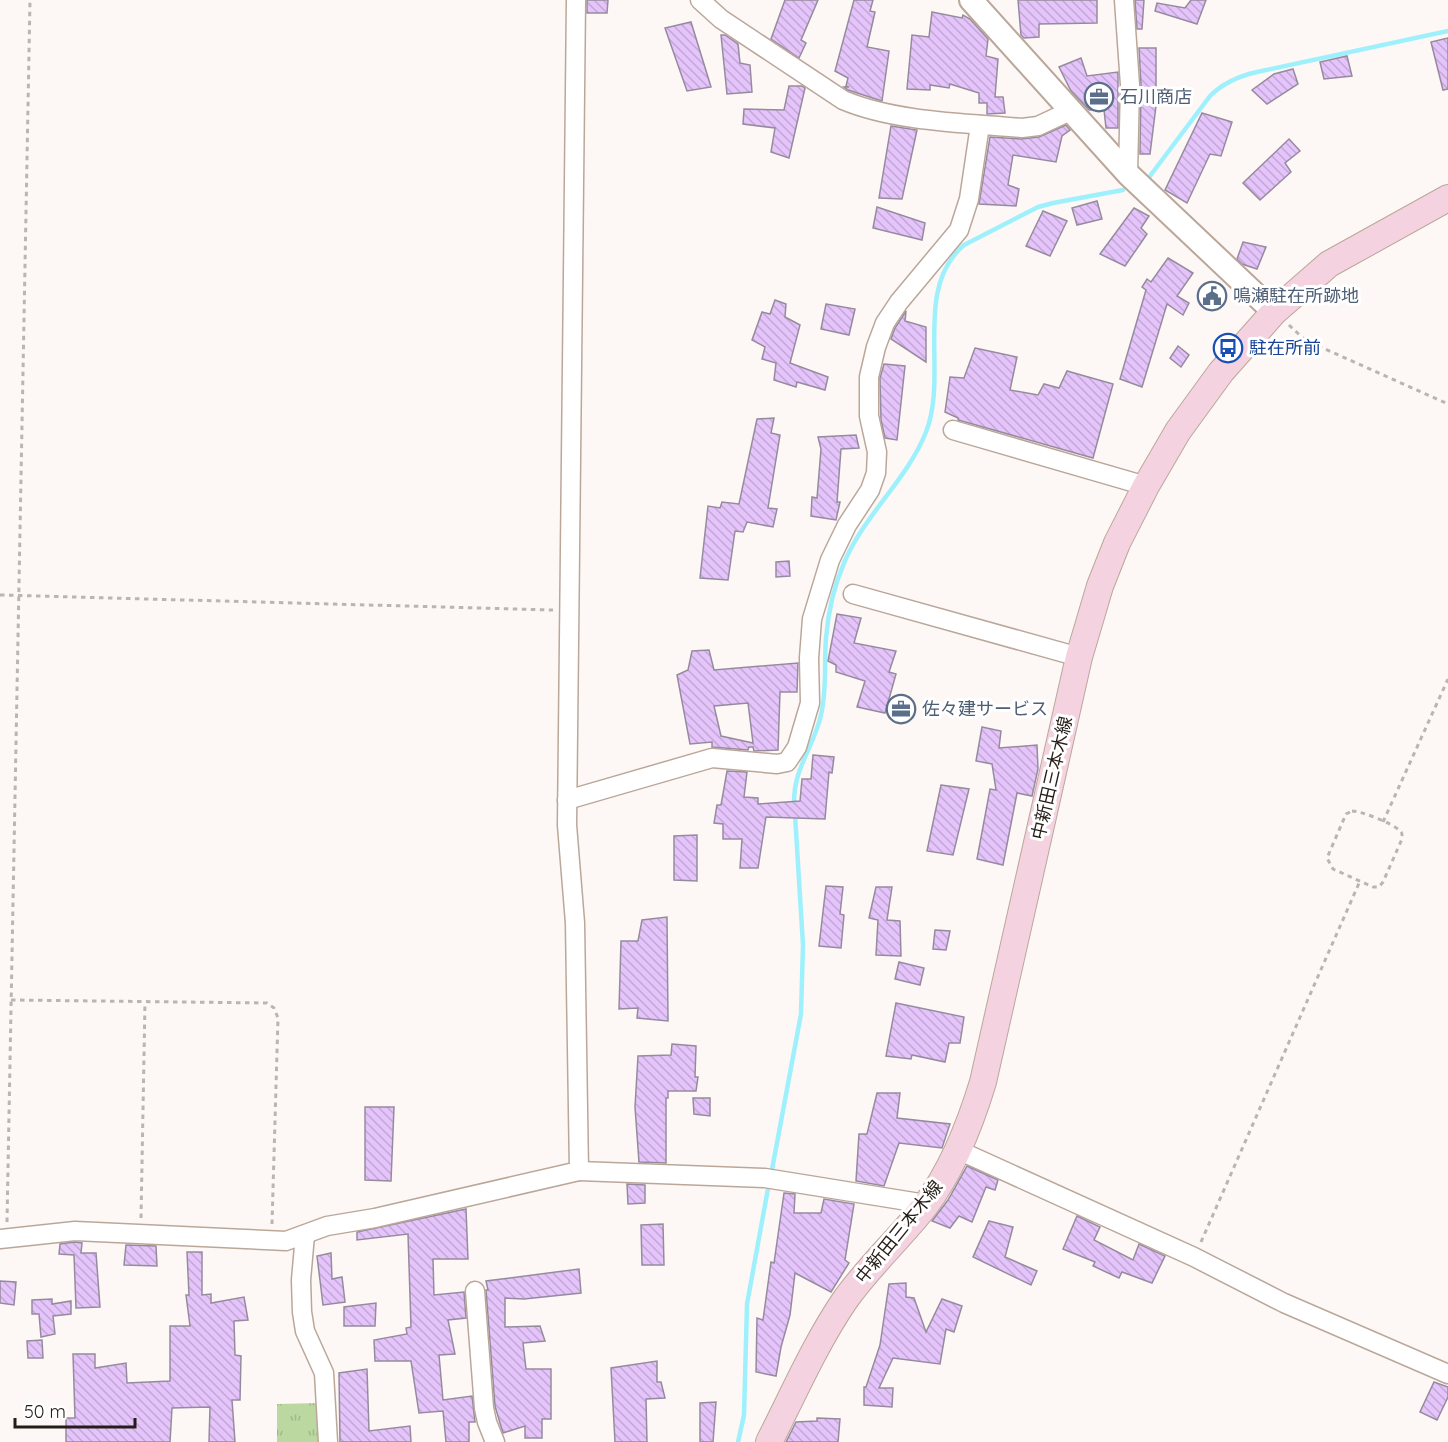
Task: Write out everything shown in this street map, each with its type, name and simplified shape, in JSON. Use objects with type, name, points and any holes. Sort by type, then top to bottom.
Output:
[{"type":"main road","name":"中新田三本木線","points":[[769,1442],[820,1341],[845,1301],[866,1272],[926,1204],[946,1173],[972,1118],[983,1082],[1079,657],[1100,586],[1146,486],[1178,431],[1221,372],[1274,312],[1329,264],[1448,198]]},
{"type":"street","points":[[576,0],[567,825],[575,923],[579,1171]]},
{"type":"street","points":[[700,0],[721,19],[843,100],[863,108],[891,116],[1022,128],[1038,126],[1070,111]]},
{"type":"street","points":[[971,0],[1128,174],[1274,312]]},
{"type":"street","points":[[1124,0],[1130,85],[1128,174]]},
{"type":"street","points":[[567,800],[712,758],[777,764],[787,762],[797,747],[810,703],[809,658],[812,619],[830,560],[847,525],[870,490],[876,473],[877,452],[869,416],[869,377],[876,347],[885,323],[899,302],[959,230],[969,199],[980,124]]},
{"type":"street","points":[[953,430],[1146,486]]},
{"type":"street","points":[[853,594],[1079,657]]},
{"type":"street","points":[[958,1150],[1194,1257],[1284,1303],[1448,1374]]},
{"type":"street","points":[[3,1239],[75,1231],[286,1241],[327,1226],[375,1218],[579,1171],[770,1178],[926,1204]]},
{"type":"street","points":[[305,1235],[302,1312],[305,1331],[324,1373],[328,1442]]},
{"type":"street","points":[[475,1291],[484,1408],[495,1442]]},
{"type":"path","points":[[3,1239],[11,999],[30,0]]},
{"type":"path","points":[[1274,312],[1305,340],[1448,404]]},
{"type":"path","points":[[0,595],[570,610]]},
{"type":"path","points":[[1383,822],[1448,679]]},
{"type":"path","points":[[1358,811],[1399,829],[1402,834],[1402,839],[1379,887],[1373,887],[1360,881],[1332,869],[1327,858],[1346,814],[1358,811]]},
{"type":"path","points":[[1194,1257],[1360,881]]},
{"type":"path","points":[[11,999],[267,1003],[274,1008],[278,1018],[271,1241]]},
{"type":"path","points":[[140,1234],[145,1002]]},
{"type":"green space","points":[[320,1403],[319,1442],[277,1442],[277,1404]]},
{"type":"building","points":[[587,0],[608,0],[607,13],[587,13]]},
{"type":"building","points":[[785,0],[818,0],[801,40],[806,43],[799,58],[771,39]]},
{"type":"building","points":[[854,0],[873,0],[870,11],[875,12],[867,47],[889,51],[882,101],[848,90],[844,87],[849,87],[846,86],[848,78],[835,71]]},
{"type":"building","points":[[1018,0],[1097,0],[1097,23],[1039,24],[1039,37],[1024,38],[1021,35]]},
{"type":"building","points":[[1135,0],[1144,0],[1142,29],[1137,29]]},
{"type":"building","points":[[1191,0],[1206,0],[1197,24],[1155,11],[1157,3],[1185,8]]},
{"type":"building","points":[[932,12],[962,18],[963,15],[970,19],[988,39],[986,56],[998,59],[995,97],[1003,97],[1005,113],[987,114],[987,103],[979,103],[979,93],[950,84],[949,88],[930,85],[930,90],[907,89],[912,35],[929,37]]},
{"type":"building","points":[[691,22],[711,87],[687,91],[665,28]]},
{"type":"building","points":[[721,35],[725,35],[738,44],[740,63],[750,65],[752,92],[727,94]]},
{"type":"building","points":[[1448,38],[1448,89],[1443,90],[1431,42]]},
{"type":"building","points":[[1139,48],[1156,48],[1156,106],[1150,154],[1140,154]]},
{"type":"building","points":[[1347,56],[1352,76],[1324,79],[1320,62]]},
{"type":"building","points":[[1081,58],[1087,76],[1118,72],[1118,128],[1106,128],[1104,110],[1089,110],[1071,91],[1059,67]]},
{"type":"building","points":[[1293,69],[1298,84],[1267,104],[1252,90],[1274,74]]},
{"type":"building","points":[[789,86],[805,88],[789,158],[771,152],[775,128],[743,124],[744,109],[784,110]]},
{"type":"building","points":[[1202,113],[1232,122],[1221,156],[1210,154],[1187,203],[1165,190]]},
{"type":"building","points":[[1066,125],[1070,130],[1062,136],[1056,162],[1013,155],[1008,185],[1019,189],[1016,206],[979,204],[990,137],[1021,139],[1039,137]]},
{"type":"building","points":[[891,126],[917,130],[902,199],[879,198]]},
{"type":"building","points":[[1289,139],[1300,151],[1285,163],[1291,172],[1260,200],[1243,183]]},
{"type":"building","points":[[1097,201],[1102,219],[1077,225],[1072,208]]},
{"type":"building","points":[[877,207],[925,223],[922,240],[873,228]]},
{"type":"building","points":[[1134,208],[1149,216],[1141,228],[1147,234],[1125,266],[1100,254]]},
{"type":"building","points":[[1043,211],[1067,221],[1050,256],[1026,246]]},
{"type":"building","points":[[1243,242],[1266,247],[1257,269],[1242,264],[1237,259]]},
{"type":"building","points":[[1168,258],[1193,273],[1177,296],[1189,303],[1183,315],[1167,304],[1142,387],[1120,379],[1146,290],[1142,287],[1147,279],[1151,282]]},
{"type":"building","points":[[775,300],[786,304],[785,317],[800,325],[790,363],[828,377],[825,390],[797,382],[796,387],[774,380],[776,363],[762,359],[765,347],[752,340],[762,312],[770,314]]},
{"type":"building","points":[[826,304],[855,309],[849,335],[821,329]]},
{"type":"building","points":[[906,311],[905,321],[926,327],[926,362],[891,339]]},
{"type":"building","points":[[1178,346],[1189,355],[1181,367],[1170,358]]},
{"type":"building","points":[[975,348],[1017,357],[1010,390],[1038,395],[1044,384],[1059,388],[1067,371],[1113,384],[1093,458],[958,420],[945,412],[950,377],[964,378]]},
{"type":"building","points":[[884,364],[905,366],[897,440],[885,438],[881,420],[880,378]]},
{"type":"building","points":[[774,418],[771,433],[780,435],[768,508],[777,509],[773,527],[747,522],[743,532],[735,531],[728,580],[700,578],[708,506],[720,508],[722,502],[739,504],[757,419]]},
{"type":"building","points":[[856,435],[859,448],[841,449],[837,502],[840,502],[836,520],[811,516],[812,497],[817,498],[821,449],[818,437]]},
{"type":"building","points":[[789,561],[790,576],[776,577],[776,562]]},
{"type":"building","points":[[837,614],[861,618],[854,643],[896,651],[889,672],[896,674],[885,713],[857,707],[865,681],[836,672],[836,665],[828,661]]},
{"type":"building","points":[[709,650],[714,670],[798,663],[797,692],[780,692],[778,750],[754,751],[753,747],[749,747],[748,750],[712,747],[712,742],[690,744],[677,675],[688,670],[692,651]],"holes":[[[748,703],[753,743],[721,736],[714,706]]]},
{"type":"building","points":[[982,727],[1001,731],[999,748],[1037,745],[1038,769],[1032,796],[1017,793],[1003,865],[977,859],[990,789],[996,790],[992,764],[976,761]]},
{"type":"building","points":[[813,755],[834,757],[832,773],[829,772],[825,819],[766,817],[758,868],[740,868],[742,839],[723,839],[723,824],[714,823],[717,805],[721,805],[727,771],[747,772],[744,797],[758,798],[758,804],[800,801],[802,779],[811,779]]},
{"type":"building","points":[[941,785],[969,789],[953,855],[927,851]]},
{"type":"building","points":[[697,835],[697,881],[674,880],[674,836]]},
{"type":"building","points":[[826,886],[843,887],[840,914],[844,915],[841,948],[819,946]]},
{"type":"building","points":[[876,887],[892,887],[887,920],[900,921],[901,956],[876,955],[878,920],[869,918]]},
{"type":"building","points":[[667,917],[668,1021],[637,1018],[638,1008],[619,1009],[621,941],[638,941],[642,920]]},
{"type":"building","points":[[935,930],[950,931],[946,950],[933,949]]},
{"type":"building","points":[[899,962],[924,968],[920,985],[895,979]]},
{"type":"building","points":[[896,1003],[964,1017],[960,1043],[949,1043],[945,1062],[912,1055],[911,1059],[886,1056]]},
{"type":"building","points":[[672,1044],[696,1046],[695,1077],[698,1077],[696,1091],[668,1091],[668,1098],[666,1098],[666,1163],[639,1162],[635,1107],[638,1056],[671,1055]]},
{"type":"building","points":[[877,1093],[900,1093],[897,1118],[950,1124],[942,1148],[899,1143],[884,1186],[856,1181],[859,1134],[867,1134]]},
{"type":"building","points":[[693,1098],[710,1098],[710,1116],[694,1114]]},
{"type":"building","points":[[365,1107],[394,1107],[391,1181],[365,1180]]},
{"type":"building","points":[[967,1166],[998,1180],[995,1190],[986,1187],[972,1222],[959,1216],[950,1228],[932,1221],[948,1200]]},
{"type":"building","points":[[627,1184],[645,1185],[645,1203],[628,1204]]},
{"type":"building","points":[[784,1193],[795,1194],[794,1213],[821,1213],[824,1199],[854,1204],[845,1260],[849,1263],[831,1292],[795,1273],[790,1315],[776,1376],[756,1372],[757,1318],[763,1320]]},
{"type":"building","points":[[466,1209],[468,1259],[433,1259],[434,1295],[464,1292],[466,1318],[448,1320],[455,1354],[439,1355],[443,1400],[472,1396],[475,1422],[469,1422],[469,1442],[446,1442],[443,1411],[419,1413],[411,1361],[375,1361],[374,1340],[407,1334],[406,1328],[411,1327],[408,1234],[357,1240],[357,1232]]},
{"type":"building","points":[[1077,1216],[1100,1227],[1094,1240],[1133,1260],[1139,1244],[1165,1256],[1152,1283],[1122,1272],[1119,1278],[1093,1266],[1095,1262],[1063,1249]]},
{"type":"building","points":[[989,1221],[1013,1227],[1005,1257],[1037,1271],[1031,1285],[973,1257]]},
{"type":"building","points":[[663,1224],[664,1265],[642,1265],[641,1225]]},
{"type":"building","points":[[82,1243],[81,1253],[96,1253],[100,1307],[76,1308],[74,1255],[59,1254],[60,1244]]},
{"type":"building","points":[[126,1245],[156,1246],[157,1266],[124,1265]]},
{"type":"building","points":[[187,1252],[202,1252],[202,1295],[211,1294],[211,1303],[244,1297],[248,1320],[234,1321],[235,1355],[241,1356],[240,1400],[232,1400],[235,1442],[209,1442],[210,1407],[172,1408],[170,1442],[66,1442],[66,1418],[75,1418],[73,1354],[95,1354],[95,1368],[126,1363],[127,1383],[170,1381],[170,1326],[190,1326],[186,1295],[189,1295]]},
{"type":"building","points":[[331,1253],[332,1279],[342,1277],[345,1302],[323,1305],[317,1256]]},
{"type":"building","points":[[579,1269],[581,1293],[524,1299],[505,1298],[505,1327],[540,1326],[545,1341],[523,1343],[526,1369],[551,1369],[551,1419],[542,1419],[542,1438],[525,1438],[525,1426],[503,1433],[495,1406],[486,1281]]},
{"type":"building","points":[[0,1281],[16,1282],[14,1305],[0,1303]]},
{"type":"building","points":[[906,1283],[906,1297],[914,1298],[926,1332],[942,1299],[962,1306],[954,1332],[946,1329],[940,1364],[893,1358],[879,1388],[893,1388],[892,1407],[864,1405],[864,1387],[866,1387],[880,1345],[889,1284]]},
{"type":"building","points":[[52,1299],[52,1304],[71,1301],[71,1314],[53,1316],[55,1334],[41,1337],[39,1314],[32,1314],[32,1300]]},
{"type":"building","points":[[376,1303],[375,1326],[344,1326],[344,1307]]},
{"type":"building","points":[[42,1340],[43,1358],[28,1358],[27,1341]]},
{"type":"building","points":[[657,1361],[657,1382],[661,1382],[665,1398],[646,1399],[647,1442],[615,1442],[611,1368]]},
{"type":"building","points":[[367,1369],[369,1431],[410,1426],[411,1442],[340,1442],[339,1373]]},
{"type":"building","points":[[1434,1382],[1448,1387],[1448,1397],[1437,1420],[1420,1412]]},
{"type":"building","points":[[716,1402],[713,1442],[700,1442],[700,1403]]},
{"type":"building","points":[[817,1418],[840,1419],[838,1442],[786,1442],[796,1422],[817,1421]]},
{"type":"waterway","points":[[1150,176],[1210,96],[1220,87],[1232,81],[1257,72],[1448,31]]},
{"type":"waterway","points":[[794,806],[800,769],[818,727],[823,706],[827,629],[840,572],[852,546],[908,466],[926,432],[932,409],[934,384],[935,308],[939,285],[948,263],[964,245],[1038,207],[1123,190]]},
{"type":"waterway","points":[[771,1175],[801,1014],[803,945],[795,815]]},
{"type":"waterway","points":[[738,1442],[744,1415],[747,1304],[769,1183]]},
{"type":"place","name":"石川商店","points":[[1099,97]]},
{"type":"place","name":"鳴瀬駐在所跡地","points":[[1212,296]]},
{"type":"place","name":"駐在所前","points":[[1228,348]]},
{"type":"place","name":"佐々建サービス","points":[[901,709]]}]
